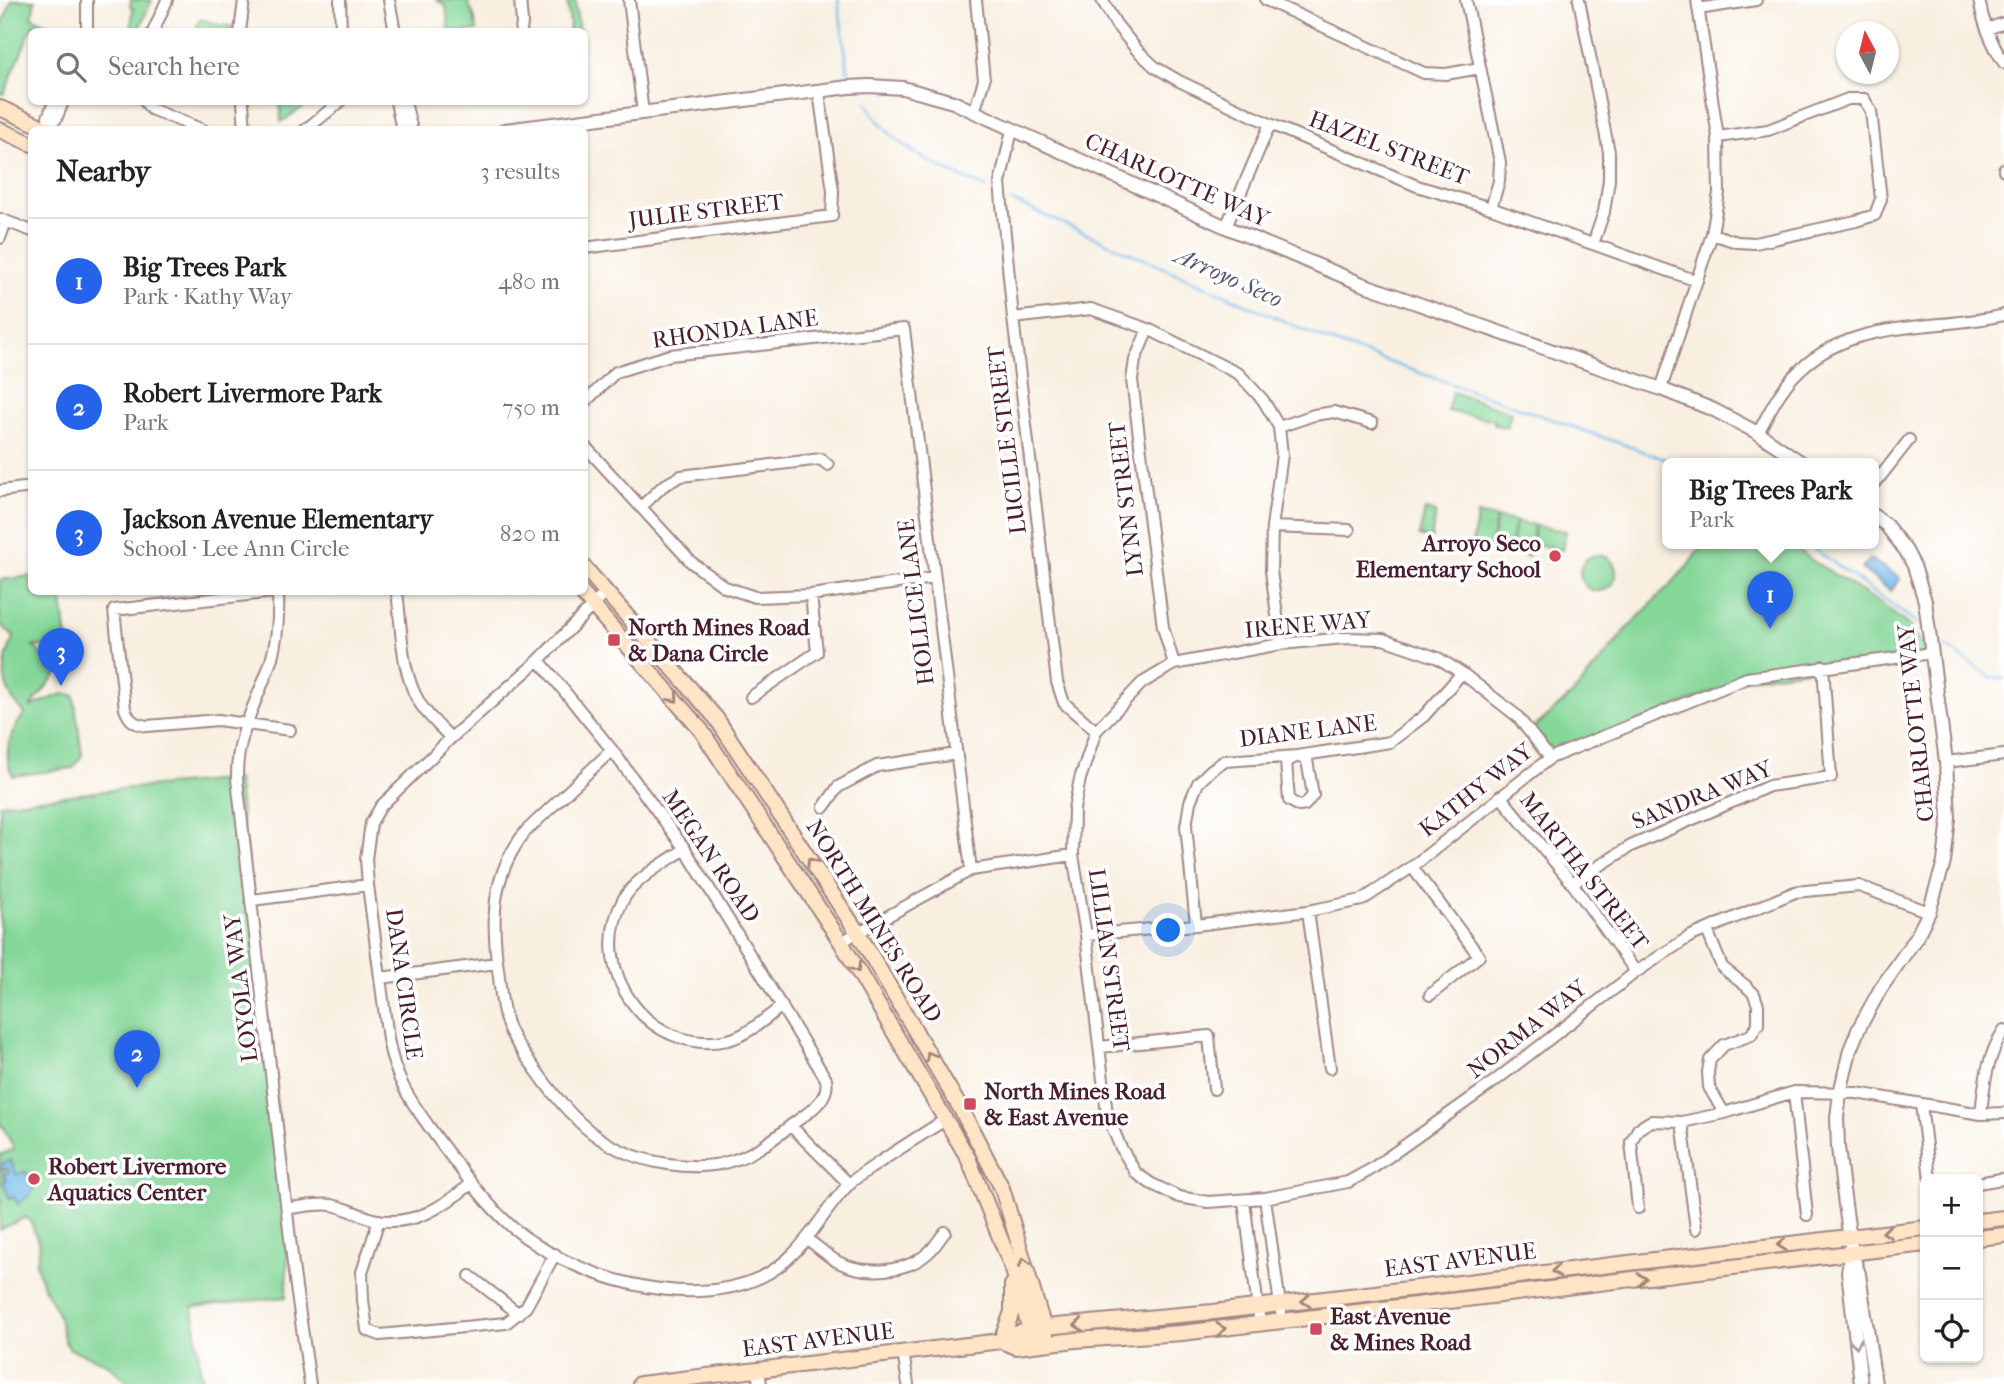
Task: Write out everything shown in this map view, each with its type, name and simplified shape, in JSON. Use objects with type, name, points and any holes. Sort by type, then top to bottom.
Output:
[{"type":"main road","points":[[0,108],[50,126]]},
{"type":"main road","points":[[0,130],[28,142]]},
{"type":"main road","name":"NORTH MINES ROAD","points":[[588,571],[716,718],[858,933],[961,1111],[1003,1193],[1037,1328],[1033,1345]]},
{"type":"main road","name":"NORTH MINES ROAD","points":[[584,595],[701,730],[841,942],[968,1158],[1037,1328],[1048,1343]]},
{"type":"main road","points":[[945,1120],[961,1126],[991,1183],[1003,1193]]},
{"type":"main road","points":[[1983,1220],[2004,1218]]},
{"type":"main road","name":"EAST AVENUE","points":[[640,1384],[759,1377],[903,1352],[1001,1341],[1014,1334],[1037,1328],[1258,1307],[1920,1229]]},
{"type":"main road","points":[[1983,1237],[2004,1235]]},
{"type":"main road","name":"EAST AVENUE","points":[[1001,1341],[1016,1347],[1182,1333],[1920,1245]]},
{"type":"main road","points":[[1001,1341],[1012,1312],[1013,1270]]},
{"type":"street","points":[[87,0],[87,28]]},
{"type":"street","points":[[155,28],[167,0]]},
{"type":"street","points":[[240,28],[244,0]]},
{"type":"street","points":[[340,0],[341,28]]},
{"type":"street","points":[[389,0],[394,28]]},
{"type":"street","points":[[520,0],[522,28]]},
{"type":"street","points":[[629,0],[643,113]]},
{"type":"street","points":[[974,112],[984,80],[976,0]]},
{"type":"street","name":"HAZEL STREET","points":[[1102,0],[1130,41],[1156,67],[1179,81],[1270,124],[1417,186],[1491,208],[1697,281]]},
{"type":"street","points":[[1266,0],[1424,73],[1446,75],[1480,68]]},
{"type":"street","points":[[1465,0],[1500,162],[1499,181],[1491,208]]},
{"type":"street","points":[[1579,0],[1609,152],[1609,180],[1604,212],[1593,244]]},
{"type":"street","points":[[1661,389],[1713,234],[1719,193],[1718,137],[1697,5],[1756,0]]},
{"type":"street","points":[[1979,0],[1994,49],[2004,62]]},
{"type":"street","points":[[1987,29],[2004,23]]},
{"type":"street","name":"CHARLOTTE WAY","points":[[537,126],[849,87],[903,88],[953,102],[1226,227],[1362,284],[1714,410],[1758,433],[1795,458]]},
{"type":"street","name":"JULIE STREET","points":[[588,247],[832,216],[833,191],[819,92]]},
{"type":"street","points":[[1713,234],[1738,242],[1772,241],[1856,222],[1875,215],[1881,199],[1871,111],[1864,99],[1848,99],[1769,130],[1718,137]]},
{"type":"street","points":[[50,126],[48,117],[53,105]]},
{"type":"street","points":[[50,126],[56,120],[62,105]]},
{"type":"street","points":[[148,105],[151,109],[193,126]]},
{"type":"street","points":[[243,105],[245,126]]},
{"type":"street","points":[[310,126],[336,105]]},
{"type":"street","points":[[398,105],[401,126]]},
{"type":"street","points":[[406,105],[411,126]]},
{"type":"street","points":[[1226,227],[1270,124]]},
{"type":"street","name":"LUCILLE STREET","points":[[1012,130],[1000,184],[1013,318],[1057,682],[1064,703],[1096,731]]},
{"type":"street","points":[[0,238],[3,220],[28,229]]},
{"type":"street","points":[[1013,318],[1091,309],[1148,329],[1239,374],[1264,400],[1279,427],[1282,455],[1272,527],[1271,571],[1281,643]]},
{"type":"street","points":[[1758,433],[1778,397],[1793,377],[1811,360],[1833,346],[1852,337],[1876,331],[2004,315]]},
{"type":"street","name":"RHONDA LANE","points":[[588,398],[616,372],[670,355],[904,328]]},
{"type":"street","name":"HOLLICE LANE","points":[[904,328],[971,870]]},
{"type":"street","name":"LYNN STREET","points":[[1148,329],[1135,360],[1132,380],[1163,627],[1174,664]]},
{"type":"street","points":[[1279,427],[1314,415],[1334,412],[1372,423]]},
{"type":"street","points":[[1879,478],[1909,440]]},
{"type":"street","points":[[588,449],[691,562],[725,587],[755,597],[811,595],[934,578]]},
{"type":"street","points":[[640,507],[663,486],[681,476],[821,459],[828,465]]},
{"type":"street","points":[[0,491],[28,488]]},
{"type":"street","name":"CHARLOTTE WAY","points":[[1875,1384],[1859,1274],[1852,1254],[1838,1147],[1840,1093],[1850,1050],[1859,1028],[1876,997],[1916,938],[1929,912],[1939,884],[1948,838],[1949,794],[1925,601],[1914,565],[1897,538],[1879,520]]},
{"type":"street","points":[[1272,527],[1349,530]]},
{"type":"street","name":"DANA CIRCLE","points":[[607,592],[539,660],[451,738],[381,806],[371,823],[367,848],[368,885],[390,1052],[399,1081],[471,1184],[513,1227],[573,1264],[608,1278],[680,1290],[715,1290],[738,1286],[763,1277],[788,1259],[807,1239],[849,1184],[945,1120]]},
{"type":"street","points":[[249,595],[114,610],[125,709],[130,720],[146,726],[204,720],[290,730]]},
{"type":"street","name":"LOYOLA WAY","points":[[276,595],[277,635],[271,661],[239,744],[237,761],[251,900],[289,1208],[294,1273],[310,1384]]},
{"type":"street","points":[[397,595],[407,671],[413,692],[422,708],[451,738]]},
{"type":"street","points":[[751,697],[817,652],[811,595]]},
{"type":"street","name":"IRENE WAY","points":[[1096,731],[1142,683],[1174,664],[1281,643],[1345,638],[1383,639],[1438,659],[1462,673],[1517,716],[1550,758]]},
{"type":"street","name":"KATHY WAY","points":[[1086,935],[1308,911],[1362,900],[1412,867],[1550,758],[1747,677],[1931,648]]},
{"type":"street","name":"MEGAN ROAD","points":[[539,660],[612,750],[685,849],[827,1079],[826,1097],[790,1126]]},
{"type":"street","name":"SANDRA WAY","points":[[1572,883],[1631,846],[1769,786],[1831,777],[1822,666]]},
{"type":"street","name":"DIANE LANE","points":[[1196,925],[1186,825],[1189,802],[1198,783],[1224,761],[1297,756],[1390,742],[1424,716],[1462,673]]},
{"type":"street","name":"LILLIAN STREET","points":[[1096,731],[1080,779],[1074,810],[1073,855],[1086,935],[1107,1114],[1130,1164],[1136,1173],[1150,1183]]},
{"type":"street","points":[[612,750],[526,831],[514,846],[502,870],[494,917],[497,963],[508,1027],[517,1044],[561,1105],[578,1122],[624,1153],[651,1162],[711,1166],[753,1152],[790,1126],[849,1184]]},
{"type":"street","points":[[824,807],[838,787],[877,766],[956,754]]},
{"type":"street","points":[[1946,762],[2004,755]]},
{"type":"street","name":"MARTHA STREET","points":[[1500,796],[1572,883],[1636,972]]},
{"type":"street","points":[[685,849],[634,886],[624,898],[615,920],[611,953],[615,969],[628,996],[662,1031],[683,1039],[703,1042],[732,1039],[782,1006]]},
{"type":"street","points":[[841,942],[971,870],[1073,855]]},
{"type":"street","points":[[1412,867],[1479,956],[1430,995]]},
{"type":"street","points":[[251,900],[368,885]]},
{"type":"street","name":"NORMA WAY","points":[[1150,1183],[1179,1197],[1244,1201],[1348,1182],[1370,1170],[1487,1087],[1636,972],[1689,937],[1795,892],[1859,886],[1929,912]]},
{"type":"street","points":[[1308,911],[1330,1068]]},
{"type":"street","points":[[1707,930],[1722,967],[1754,994],[1758,1005],[1758,1024],[1751,1035],[1724,1045],[1710,1060],[1709,1087],[1724,1113]]},
{"type":"street","points":[[380,978],[497,963]]},
{"type":"street","points":[[1981,1114],[1986,1070],[1992,1051],[2004,1030]]},
{"type":"street","points":[[1100,1047],[1209,1036],[1214,1089]]},
{"type":"street","points":[[1794,1092],[1807,1215]]},
{"type":"street","points":[[1638,1208],[1631,1142],[1638,1129],[1651,1121],[1682,1122],[1724,1113],[1794,1092],[1857,1093],[1981,1114],[2004,1113]]},
{"type":"street","points":[[1921,1104],[1929,1174]]},
{"type":"street","points":[[1682,1122],[1696,1229]]},
{"type":"street","points":[[1983,1182],[2001,1180]]},
{"type":"street","points":[[289,1208],[330,1205],[379,1220],[412,1220],[429,1213],[471,1184]]},
{"type":"street","points":[[1265,1198],[1283,1321]]},
{"type":"street","points":[[1244,1201],[1260,1324]]},
{"type":"street","points":[[379,1220],[362,1272],[367,1331],[380,1335],[506,1323],[526,1307],[555,1254]]},
{"type":"street","points":[[807,1239],[837,1261],[855,1269],[879,1270],[900,1268],[919,1258],[930,1251],[945,1232]]},
{"type":"street","name":"CHARLOTTE WAY","points":[[1852,1254],[1848,1271],[1861,1384]]},
{"type":"street","points":[[470,1276],[519,1314]]},
{"type":"street","points":[[903,1352],[908,1384]]},
{"type":"green space","points":[[12,0],[35,0],[32,17],[54,28],[43,28],[33,24],[28,28],[28,36],[4,94],[0,93],[0,30]]},
{"type":"green space","points":[[131,0],[152,0],[139,28],[131,28],[133,8],[130,7]]},
{"type":"green space","points":[[437,0],[467,0],[476,28],[449,28],[446,6]]},
{"type":"green space","points":[[567,0],[575,0],[579,28],[569,28]]},
{"type":"green space","points":[[200,19],[232,28],[196,28]]},
{"type":"green space","points":[[280,105],[305,105],[305,106],[281,122]]},
{"type":"green space","points":[[1452,392],[1511,412],[1507,427],[1494,425],[1494,420],[1447,411]]},
{"type":"green space","points":[[1425,510],[1436,512],[1431,539],[1419,536]]},
{"type":"green space","points":[[1478,514],[1496,518],[1490,548],[1472,544]]},
{"type":"green space","points":[[1497,518],[1515,521],[1509,552],[1491,548]]},
{"type":"green space","points":[[1516,522],[1534,525],[1528,556],[1510,552]]},
{"type":"green space","points":[[1535,526],[1566,531],[1562,550],[1532,543]]},
{"type":"green space","points":[[1700,549],[1798,549],[1880,603],[1912,628],[1913,635],[1932,653],[1747,678],[1550,758],[1529,732],[1574,693],[1626,630],[1686,568]]},
{"type":"green space","points":[[1598,555],[1611,560],[1616,573],[1611,586],[1598,591],[1585,586],[1580,573],[1585,560]]},
{"type":"green space","points":[[28,576],[28,595],[61,595],[67,639],[58,647],[33,646],[55,667],[56,675],[30,707],[62,694],[74,695],[82,755],[73,768],[13,776],[8,760],[9,743],[25,713],[11,696],[5,678],[6,658],[14,637],[0,624],[0,580]]},
{"type":"green space","points":[[237,779],[289,1208],[286,1297],[193,1307],[202,1384],[130,1384],[106,1363],[70,1349],[65,1342],[58,1314],[43,1286],[36,1264],[40,1247],[31,1222],[26,1217],[0,1230],[0,1155],[14,1149],[3,1126],[0,1126],[0,804],[120,789]]},
{"type":"water","points":[[1870,559],[1900,578],[1891,591],[1862,569]]},
{"type":"water","points":[[10,1160],[17,1175],[25,1171],[27,1175],[33,1172],[35,1182],[32,1193],[18,1204],[14,1197],[10,1199],[3,1182],[6,1180],[3,1174],[9,1171],[7,1168],[2,1170],[0,1165]]},
{"type":"waterway","name":"Arroyo Seco","points":[[838,0],[848,71]]},
{"type":"waterway","name":"Arroyo Seco","points":[[867,102],[876,118],[902,144],[935,164],[986,188]]},
{"type":"waterway","name":"Arroyo Seco","points":[[1012,201],[1332,342],[1662,458]]},
{"type":"waterway","name":"Arroyo Seco","points":[[1814,549],[1917,623]]},
{"type":"waterway","name":"Arroyo Seco","points":[[1945,646],[1990,677],[2004,679]]},
{"type":"place","name":"Arroyo Seco Elementary School","points":[[1555,556]]},
{"type":"place","name":"Big Trees Park","points":[[1770,629]]},
{"type":"place","name":"North Mines Road & Dana Circle","points":[[614,640]]},
{"type":"place","name":"Jackson Avenue Elementary","points":[[61,686]]},
{"type":"place","name":"Robert Livermore Park","points":[[137,1088]]},
{"type":"place","name":"North Mines Road & East Avenue","points":[[970,1104]]},
{"type":"place","name":"Robert Livermore Aquatics Center","points":[[34,1179]]},
{"type":"place","name":"East Avenue & Mines Road","points":[[1316,1329]]}]
